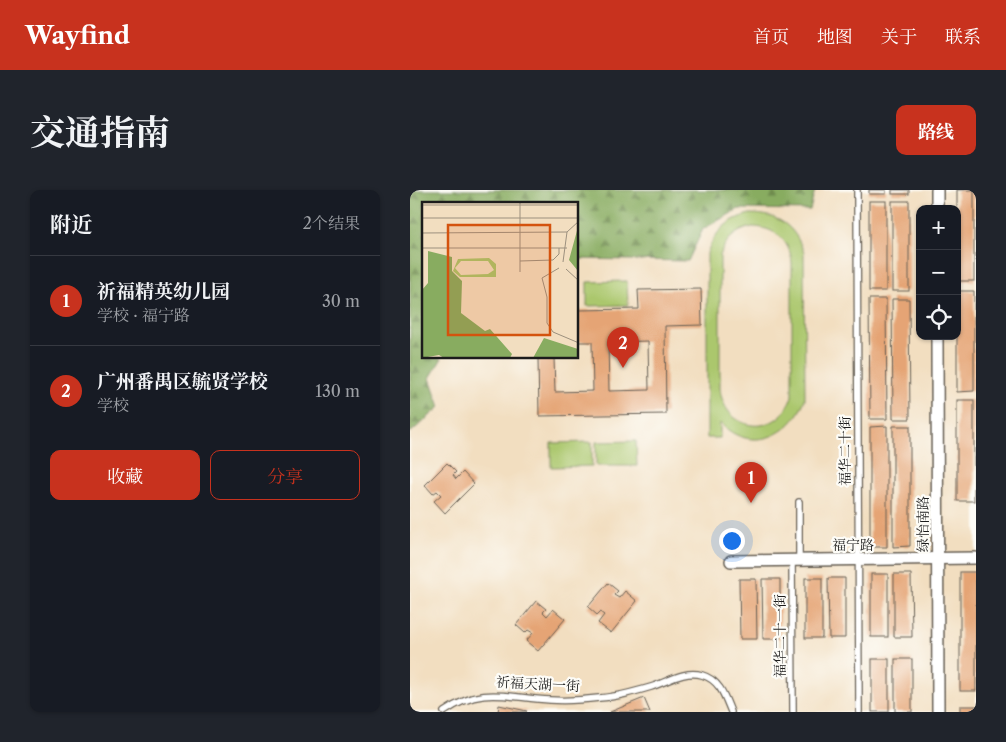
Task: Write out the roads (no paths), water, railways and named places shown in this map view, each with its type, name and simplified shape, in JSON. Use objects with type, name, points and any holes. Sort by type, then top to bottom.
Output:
[{"type":"street","points":[[937,190],[937,205]]},
{"type":"street","name":"绿怡南路","points":[[937,340],[938,712]]},
{"type":"street","name":"福宁路","points":[[731,560],[976,558]]},
{"type":"lane","name":"福华二十街","points":[[857,190],[859,712]]},
{"type":"lane","name":"福华二十一街","points":[[793,712],[799,502]]},
{"type":"lane","name":"祈福天湖一街","points":[[444,712],[469,698],[488,694],[506,694],[550,700],[602,698],[628,694],[685,674],[694,674],[711,678],[717,684],[731,712]]},
{"type":"place","name":"广州番禺区毓贤学校","points":[[623,368]]},
{"type":"place","name":"祈福精英幼儿园","points":[[751,503]]}]
